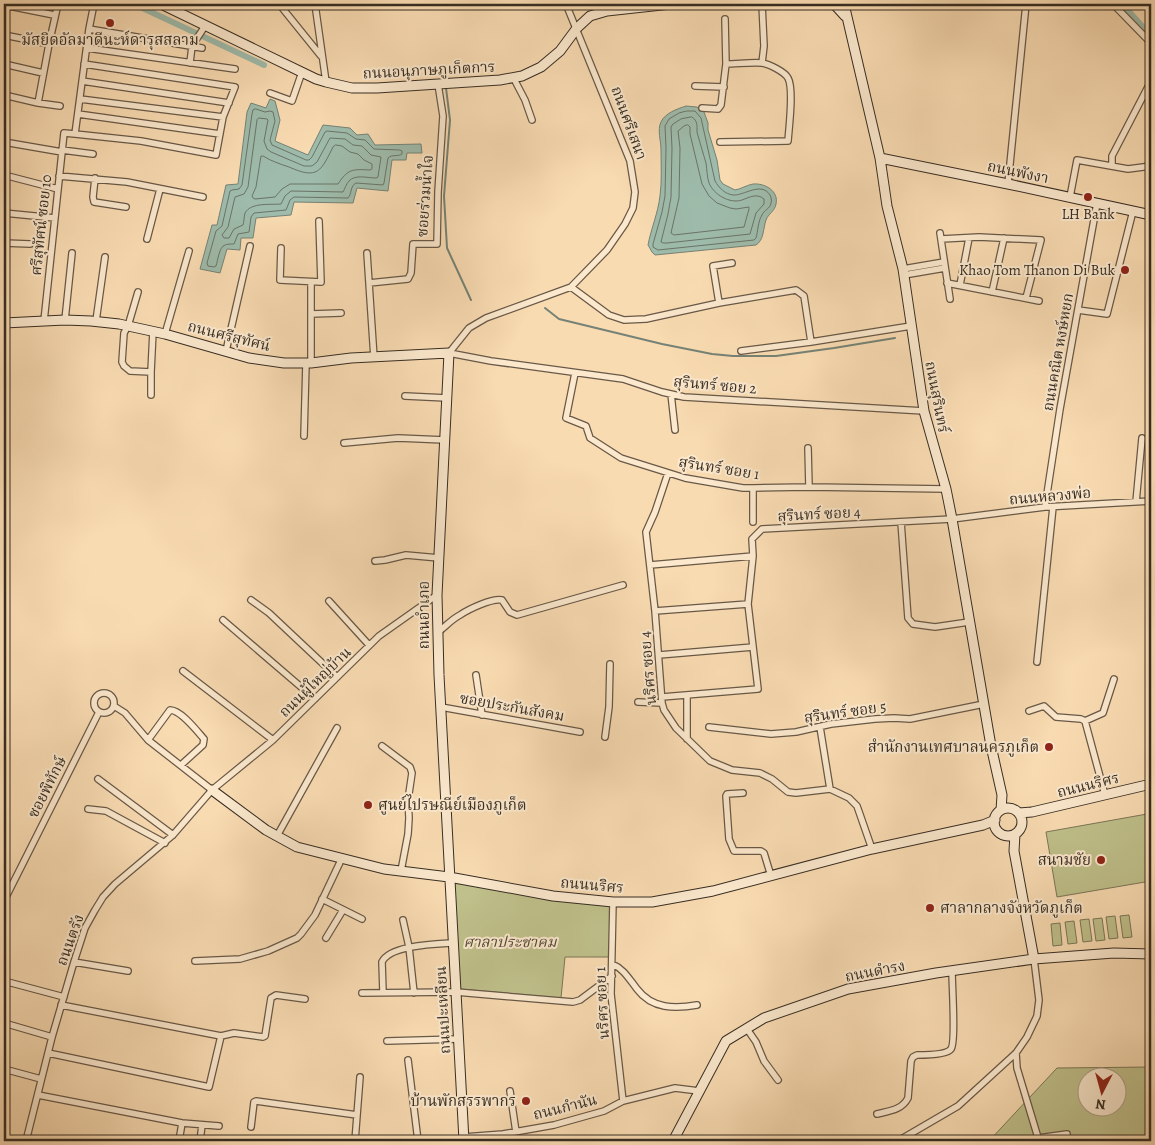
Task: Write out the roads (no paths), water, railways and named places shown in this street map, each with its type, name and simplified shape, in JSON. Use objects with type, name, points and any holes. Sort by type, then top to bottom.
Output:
[{"type":"street","points":[[38,103],[54,16],[58,4]]},
{"type":"street","points":[[84,64],[235,87],[223,118],[216,155],[142,141],[75,134],[86,48],[94,4]]},
{"type":"street","name":"ถนนอนุภาษภูเก็ตการ","points":[[161,4],[302,72],[326,82],[352,88],[500,80],[522,76],[542,67],[560,51],[577,28]]},
{"type":"street","points":[[279,4],[322,58]]},
{"type":"street","points":[[315,4],[326,82]]},
{"type":"street","name":"ถนนศรีเสนา","points":[[449,353],[469,328],[486,318],[571,287],[607,250],[625,224],[633,208],[635,192],[630,161],[566,4]]},
{"type":"street","points":[[577,28],[590,16],[607,11],[671,4]]},
{"type":"street","points":[[762,4],[764,46],[762,63]]},
{"type":"street","points":[[834,4],[847,18]]},
{"type":"street","name":"ถนนสุรินทร์","points":[[844,4],[880,158],[887,206],[904,272],[924,411],[952,519],[991,746],[1005,809]]},
{"type":"street","points":[[847,18],[850,4]]},
{"type":"street","points":[[1008,184],[1026,4]]},
{"type":"street","points":[[1113,4],[1151,44]]},
{"type":"street","points":[[4,5],[54,16]]},
{"type":"street","points":[[702,108],[718,109],[721,105],[726,64],[725,19]]},
{"type":"street","points":[[190,62],[192,46],[205,26]]},
{"type":"street","points":[[89,29],[202,48]]},
{"type":"street","points":[[4,35],[49,44]]},
{"type":"street","points":[[86,48],[235,69]]},
{"type":"street","points":[[720,142],[788,140],[791,115],[790,86],[788,78],[780,70],[762,63],[726,64]]},
{"type":"street","points":[[4,64],[43,73]]},
{"type":"street","points":[[270,93],[292,101],[302,72]]},
{"type":"street","points":[[513,77],[525,100],[532,120]]},
{"type":"street","points":[[82,81],[229,103]]},
{"type":"street","points":[[1112,166],[1112,156],[1151,81]]},
{"type":"street","name":"ซอยร่วมน้ำใจ","points":[[369,283],[408,279],[411,273],[413,244],[437,244],[443,116],[438,84]]},
{"type":"street","points":[[695,86],[724,87]]},
{"type":"street","points":[[4,95],[60,106]]},
{"type":"street","points":[[80,99],[223,118]]},
{"type":"street","points":[[78,114],[220,134]]},
{"type":"street","name":"ศรีสุทัศน์ ซอย 10","points":[[44,321],[64,133],[75,134]]},
{"type":"street","points":[[4,142],[93,154]]},
{"type":"street","name":"ถนนพังงา","points":[[880,158],[1151,215]]},
{"type":"street","points":[[1070,197],[1076,160],[1128,169],[1151,166]]},
{"type":"street","points":[[4,174],[58,189]]},
{"type":"street","points":[[59,176],[127,182],[203,197]]},
{"type":"street","points":[[95,178],[94,202],[126,207]]},
{"type":"street","points":[[147,239],[160,189]]},
{"type":"street","name":"ถนนคณิต หงษ์หยก","points":[[1045,507],[1060,409],[1098,203]]},
{"type":"street","points":[[1078,310],[1108,314],[1133,211]]},
{"type":"street","points":[[4,213],[55,218]]},
{"type":"street","points":[[281,248],[280,280],[321,282],[319,221]]},
{"type":"street","points":[[950,299],[941,236],[1041,240],[1026,298]]},
{"type":"street","points":[[960,285],[969,238]]},
{"type":"street","points":[[992,292],[1004,238]]},
{"type":"street","points":[[4,243],[30,244]]},
{"type":"street","points":[[226,351],[250,246]]},
{"type":"street","points":[[165,334],[189,251]]},
{"type":"street","points":[[65,320],[72,252]]},
{"type":"street","points":[[367,253],[374,358]]},
{"type":"street","points":[[96,321],[105,258]]},
{"type":"street","points":[[718,302],[713,266],[732,262]]},
{"type":"street","points":[[904,272],[924,271],[945,265]]},
{"type":"street","points":[[304,436],[311,282]]},
{"type":"street","points":[[947,283],[1039,301]]},
{"type":"street","points":[[571,287],[609,315],[624,320],[646,319],[718,302],[796,290],[804,296],[811,342]]},
{"type":"street","points":[[138,292],[128,326],[124,332],[122,362],[130,371],[151,372]]},
{"type":"street","points":[[311,314],[341,313]]},
{"type":"street","name":"ถนนศรีสุทัศน์","points":[[4,323],[65,320],[96,321],[153,331],[249,358],[284,363],[449,353]]},
{"type":"street","points":[[741,351],[911,326]]},
{"type":"street","points":[[151,395],[153,331]]},
{"type":"street","name":"สุรินทร์ ซอย 2","points":[[449,353],[491,361],[624,379],[662,392],[684,396],[924,411]]},
{"type":"street","name":"ถนนอำเภอ","points":[[449,353],[437,595],[450,877]]},
{"type":"street","name":"สุรินทร์ ซอย 1","points":[[575,373],[566,418],[586,426],[590,438],[621,458],[668,473],[685,478],[742,488],[809,487],[946,490]]},
{"type":"street","points":[[671,394],[674,430]]},
{"type":"street","points":[[405,396],[447,398]]},
{"type":"street","points":[[344,443],[398,438],[445,440]]},
{"type":"street","points":[[1136,502],[1142,438]]},
{"type":"street","points":[[808,448],[809,487]]},
{"type":"street","name":"นริศร ซอย 4","points":[[668,473],[646,532],[664,710],[676,728],[710,761],[732,770],[760,773],[772,779],[788,792],[796,793],[830,789]]},
{"type":"street","points":[[753,488],[753,522]]},
{"type":"street","name":"ถนนหลวงพ่อ","points":[[952,519],[1045,507],[1151,500]]},
{"type":"street","points":[[1037,662],[1053,507]]},
{"type":"street","name":"สุรินทร์ ซอย 4","points":[[687,695],[758,689],[748,604],[753,556],[752,539],[762,529],[952,519]]},
{"type":"street","points":[[901,522],[908,618],[913,624],[935,628],[969,622]]},
{"type":"street","points":[[375,561],[406,555],[439,558]]},
{"type":"street","points":[[650,565],[753,556]]},
{"type":"street","points":[[438,632],[460,615],[498,599],[502,600],[510,612],[517,616],[623,585]]},
{"type":"street","name":"ถนนผู้ใหญ่บ้าน","points":[[212,790],[273,740],[379,636],[437,595]]},
{"type":"street","points":[[251,600],[269,613],[337,677]]},
{"type":"street","points":[[329,601],[370,646]]},
{"type":"street","points":[[655,611],[748,604]]},
{"type":"street","points":[[223,620],[315,699]]},
{"type":"street","points":[[658,655],[753,647]]},
{"type":"street","points":[[605,737],[609,707],[610,664]]},
{"type":"street","points":[[183,671],[273,740]]},
{"type":"street","points":[[476,675],[482,714]]},
{"type":"street","points":[[1029,711],[1044,706],[1056,717],[1085,721],[1103,713],[1114,679]]},
{"type":"street","name":"ซอยพิทักษ์","points":[[4,901],[99,712],[95,708],[94,701],[101,694],[104,693],[111,696],[114,706],[125,713],[148,740],[212,790]]},
{"type":"street","points":[[638,702],[687,695],[687,739]]},
{"type":"street","name":"สุรินทร์ ซอย 5","points":[[709,727],[771,734],[796,732],[831,724],[875,719],[910,719],[984,704]]},
{"type":"street","points":[[99,712],[109,712],[114,706]]},
{"type":"street","name":"ซอยประกันสังคม","points":[[441,707],[580,732]]},
{"type":"street","points":[[148,740],[170,710],[175,710],[204,739],[203,745],[181,765]]},
{"type":"street","points":[[1085,721],[1105,795]]},
{"type":"street","points":[[820,727],[830,789],[849,798],[857,806],[872,849]]},
{"type":"street","points":[[277,836],[337,728]]},
{"type":"street","points":[[382,746],[410,767],[412,773],[408,800],[408,834],[401,871]]},
{"type":"street","points":[[98,779],[174,835]]},
{"type":"street","name":"ถนนนริศร","points":[[1021,817],[1032,812],[1151,784]]},
{"type":"street","name":"ถนนนริศร","points":[[212,790],[266,830],[297,846],[384,869],[450,877],[553,896],[613,902],[652,902],[713,892],[872,849],[995,824]]},
{"type":"street","name":"ถนนตรัง","points":[[26,1140],[52,1037],[85,928],[103,897],[115,884],[174,835],[212,790]]},
{"type":"street","points":[[743,793],[727,794],[726,796],[729,839],[734,851],[764,853],[771,876]]},
{"type":"street","points":[[88,809],[106,811],[165,843]]},
{"type":"street","points":[[1005,809],[1016,810],[1021,817],[1021,829],[1010,835],[1002,834],[995,824],[998,812],[1005,809]]},
{"type":"street","points":[[898,1141],[958,1106],[1016,1053],[1027,1037],[1037,1016],[1039,1000],[1034,959],[1010,835]]},
{"type":"street","points":[[196,961],[240,959],[268,951],[297,938],[302,934],[314,915],[342,858]]},
{"type":"street","name":"ถนนปะเหลียน","points":[[450,877],[452,943],[464,1139]]},
{"type":"street","points":[[322,899],[362,920]]},
{"type":"street","name":"นริศร ซอย 1","points":[[613,902],[611,994],[623,1102]]},
{"type":"street","points":[[326,938],[343,910]]},
{"type":"street","points":[[403,920],[409,947],[414,993]]},
{"type":"street","points":[[382,992],[382,962],[388,954],[409,947],[452,943]]},
{"type":"street","name":"ถนนดำรง","points":[[673,1141],[726,1042],[764,1018],[848,989],[936,973],[1034,959],[1114,953],[1151,954]]},
{"type":"street","points":[[74,962],[128,971]]},
{"type":"street","points":[[612,964],[619,967],[625,973],[647,1000],[659,1006],[684,1008],[697,1005]]},
{"type":"street","points":[[877,1114],[902,1106],[908,1098],[911,1061],[913,1057],[944,1053],[952,1048],[954,1026],[952,971]]},
{"type":"street","points":[[362,993],[456,992],[573,1002],[580,1000],[612,976]]},
{"type":"street","points":[[4,981],[64,998]]},
{"type":"street","points":[[62,1004],[221,1036],[234,1032],[263,1037],[273,996],[304,999]]},
{"type":"street","points":[[4,1023],[52,1037]]},
{"type":"street","points":[[746,1029],[756,1042],[764,1062],[778,1080]]},
{"type":"street","points":[[48,1053],[209,1086],[221,1036]]},
{"type":"street","points":[[387,1041],[459,1039]]},
{"type":"street","points":[[1016,1053],[1018,1068],[1038,1139],[1067,1134]]},
{"type":"street","points":[[408,1060],[418,1141]]},
{"type":"street","points":[[4,1069],[41,1079]]},
{"type":"street","points":[[355,1141],[360,1077]]},
{"type":"street","name":"ถนนกำนัน","points":[[464,1139],[554,1125],[604,1112],[623,1102],[675,1088],[699,1091]]},
{"type":"street","points":[[510,1091],[516,1132]]},
{"type":"street","points":[[38,1095],[182,1122],[219,1126]]},
{"type":"street","points":[[251,1127],[254,1102],[256,1101],[357,1115]]},
{"type":"street","points":[[179,1141],[182,1122]]},
{"type":"street","points":[[200,1141],[202,1125]]},
{"type":"street","points":[[26,1140],[47,1141]]},
{"type":"water","points":[[270,99],[275,101],[280,120],[275,141],[308,155],[323,125],[350,128],[357,135],[368,134],[375,145],[421,144],[422,153],[407,153],[406,160],[392,160],[388,191],[357,188],[353,203],[294,202],[291,215],[256,218],[253,238],[241,238],[240,250],[227,249],[220,273],[200,269],[212,225],[217,225],[226,185],[238,184],[247,112],[251,103],[266,108]]},
{"type":"water","points":[[686,106],[697,107],[704,112],[717,160],[720,180],[723,184],[735,190],[758,184],[766,186],[775,195],[775,206],[767,218],[762,237],[756,245],[655,255],[648,245],[661,190],[660,125],[668,114]]},
{"type":"waterway","points":[[134,4],[264,65]]},
{"type":"waterway","points":[[1122,4],[1151,36]]},
{"type":"waterway","points":[[446,88],[450,120],[444,196],[447,248],[471,300]]},
{"type":"waterway","points":[[545,308],[559,319],[662,344],[712,354],[733,356],[776,356],[895,338]]},
{"type":"place","name":"มัสยิดอัลมาดีนะห์ดารุสสลาม","points":[[110,23]]},
{"type":"place","name":"LH Bank","points":[[1088,197]]},
{"type":"place","name":"Khao Tom Thanon Di Buk","points":[[1125,270]]},
{"type":"place","name":"สำนักงานเทศบาลนครภูเก็ต","points":[[1049,747]]},
{"type":"place","name":"ศูนย์ไปรษณีย์เมืองภูเก็ต","points":[[368,805]]},
{"type":"place","name":"สนามชัย","points":[[1101,860]]},
{"type":"place","name":"ศาลากลางจังหวัดภูเก็ต","points":[[930,908]]},
{"type":"place","name":"บ้านพักสรรพากร","points":[[526,1101]]},
{"type":"park label","name":"ศาลาประชาคม","points":[[510,942]]}]
